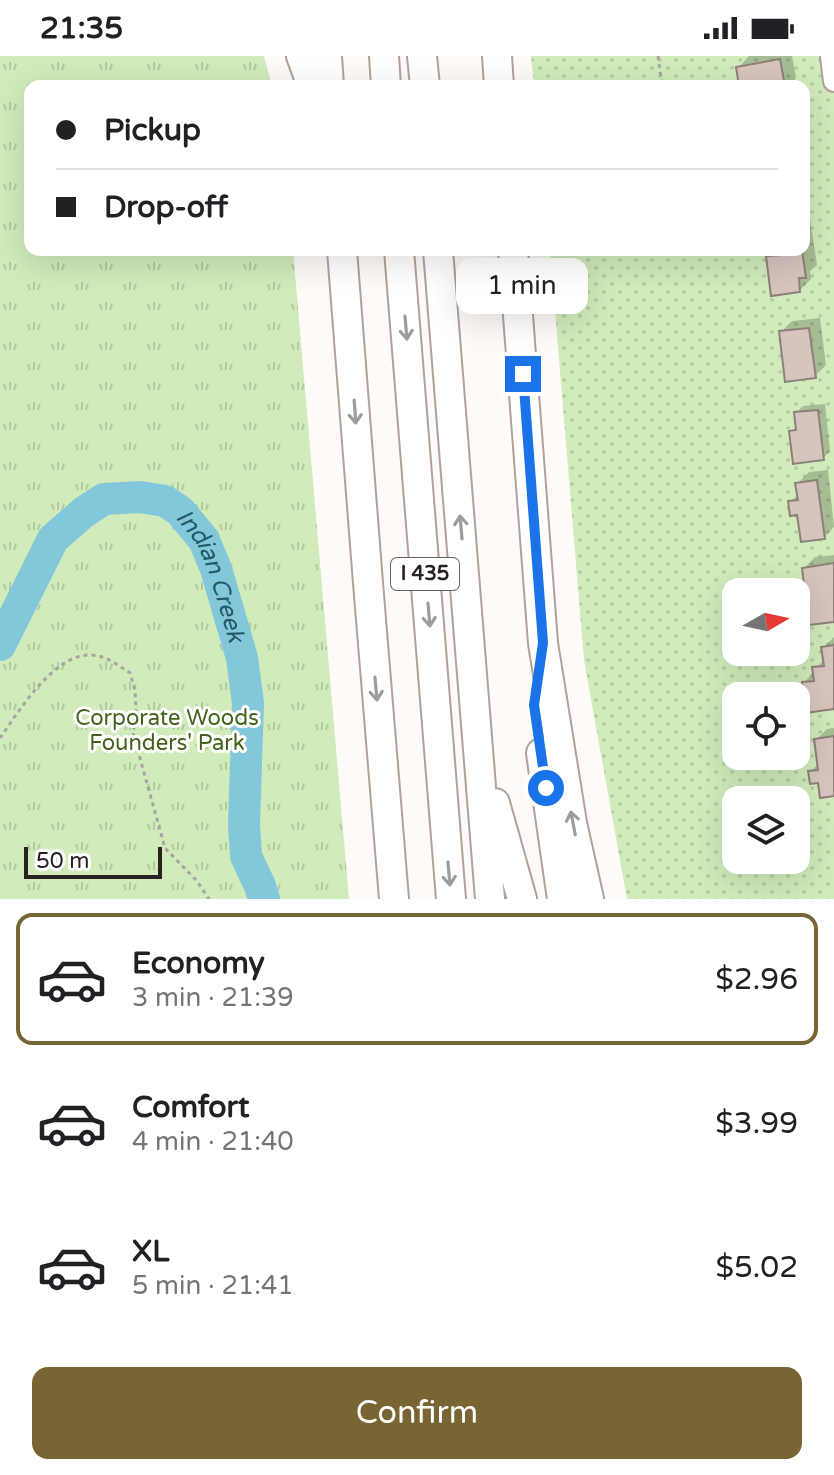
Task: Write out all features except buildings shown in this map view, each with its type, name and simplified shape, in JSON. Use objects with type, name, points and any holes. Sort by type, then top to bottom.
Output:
[{"type":"highway","points":[[301,56],[310,80]]},
{"type":"highway","points":[[327,56],[329,80]]},
{"type":"highway","points":[[384,56],[386,80]]},
{"type":"highway","points":[[422,56],[424,80]]},
{"type":"highway","points":[[497,56],[499,80]]},
{"type":"highway","points":[[342,256],[394,899]]},
{"type":"highway","name":"I 435","points":[[399,256],[451,899]]},
{"type":"highway","name":"I 435","points":[[438,256],[490,899]]},
{"type":"highway","points":[[513,256],[543,643],[569,808],[589,899]]},
{"type":"highway","points":[[543,643],[534,705],[562,899]]},
{"type":"highway","points":[[478,745],[522,899]]},
{"type":"street","points":[[831,56],[834,81]]},
{"type":"path","points":[[658,56],[661,80]]},
{"type":"path","points":[[0,738],[46,677],[67,662],[91,655],[108,659],[130,673],[136,709],[133,733],[165,848],[197,881],[209,899]]},
{"type":"green space","name":"Corporate Woods Founders' Park","points":[[0,56],[264,56],[270,80],[24,80],[24,256],[294,256],[349,899],[0,899]]},
{"type":"green space","points":[[531,56],[834,56],[834,899],[627,899],[584,660],[550,256],[810,256],[810,80],[533,80]]},
{"type":"waterway","name":"Indian Creek","points":[[0,645],[53,539],[84,512],[104,499],[140,497],[165,501],[180,511],[204,540],[216,569],[242,658],[248,703],[244,824],[246,856],[264,899]]},
{"type":"route","points":[[523,374],[543,643],[534,705],[546,788]]}]
